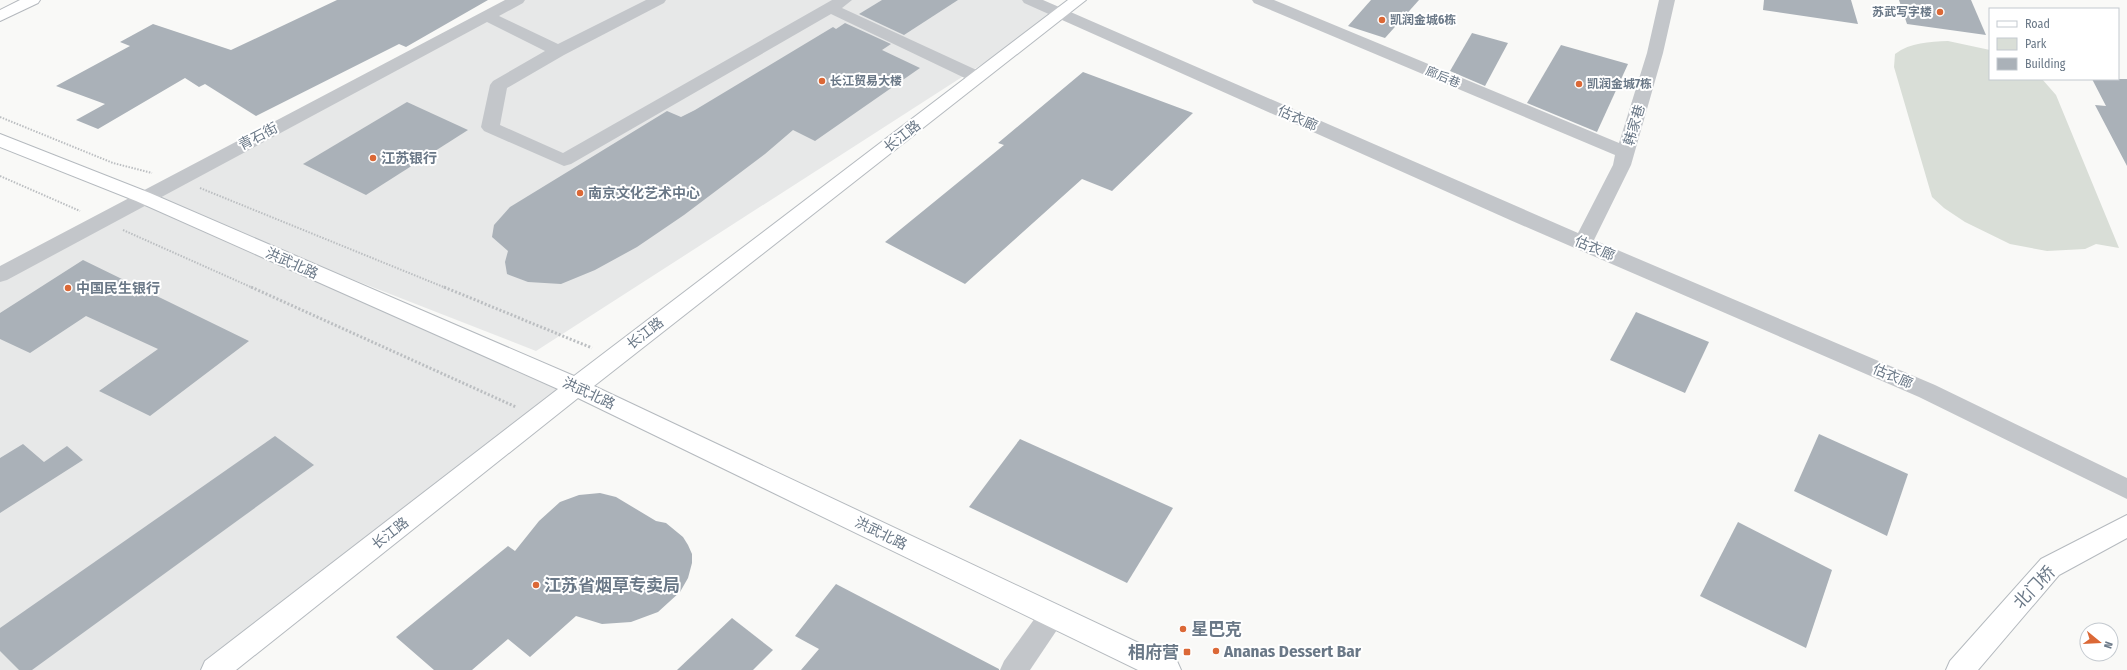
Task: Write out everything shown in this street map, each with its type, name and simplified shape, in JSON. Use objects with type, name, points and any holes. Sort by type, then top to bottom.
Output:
[{"type":"main road","points":[[0,3],[7,0]]},
{"type":"main road","points":[[0,16],[32,0]]},
{"type":"main road","name":"长江路","points":[[215,670],[537,417],[1078,0]]},
{"type":"main road","name":"洪武北路","points":[[0,140],[143,198],[576,387],[1167,670]]},
{"type":"main road","name":"北门桥","points":[[1960,670],[2050,567],[2127,526]]},
{"type":"street","name":"青石街","points":[[0,275],[177,179],[517,0]]},
{"type":"street","points":[[658,0],[558,51],[499,85],[490,127],[564,160],[837,4],[978,77]]},
{"type":"street","name":"估衣廊","points":[[1030,0],[1583,243],[1928,391],[2127,489]]},
{"type":"street","name":"廊后巷","points":[[1260,0],[1626,153]]},
{"type":"street","name":"韩家巷","points":[[1583,243],[1622,165],[1655,53],[1667,0]]},
{"type":"street","points":[[487,16],[558,51]]},
{"type":"street","points":[[1014,670],[1053,615]]},
{"type":"path","points":[[0,117],[113,163],[177,179],[598,350]]},
{"type":"path","points":[[0,176],[102,220],[537,417]]},
{"type":"shaded area","points":[[517,0],[1030,0],[1060,14],[536,351],[157,203],[576,387],[215,670],[0,670],[0,275]]},
{"type":"green space","points":[[1948,41],[1989,50],[1989,80],[2043,80],[2056,95],[2119,248],[2096,244],[2085,249],[2047,251],[2010,244],[1965,222],[1944,208],[1932,197],[1894,67],[1895,54],[1907,47],[1927,42]]},
{"type":"building","points":[[337,0],[488,0],[406,47],[399,44],[256,116],[205,84],[199,87],[185,78],[98,129],[76,120],[105,104],[56,86],[130,46],[120,42],[153,24],[231,50]]},
{"type":"building","points":[[882,0],[958,0],[904,35],[859,14]]},
{"type":"building","name":"凯润金城6栋","points":[[1371,0],[1419,0],[1385,38],[1348,26]]},
{"type":"building","points":[[1764,0],[1851,0],[1858,24],[1763,10]]},
{"type":"building","name":"苏武写字楼","points":[[1899,0],[1971,0],[1986,35],[1907,24]]},
{"type":"building","points":[[845,23],[891,44],[882,50],[920,68],[815,141],[793,130],[765,154],[684,215],[637,247],[595,270],[561,284],[528,282],[507,274],[505,262],[508,251],[492,237],[494,225],[510,207],[667,111],[681,117],[833,27],[836,29]]},
{"type":"building","points":[[1472,33],[1508,43],[1485,86],[1450,71]]},
{"type":"building","name":"凯润金城7栋","points":[[1561,45],[1628,64],[1597,132],[1527,103]]},
{"type":"building","points":[[1083,72],[1193,113],[1112,191],[1082,179],[965,284],[885,242],[1004,145],[998,143]]},
{"type":"building","points":[[2127,79],[2127,166],[2095,105],[2106,106],[2093,80]]},
{"type":"building","points":[[407,102],[468,130],[366,195],[303,164]]},
{"type":"building","points":[[83,260],[249,341],[150,416],[99,391],[158,349],[86,316],[30,353],[0,339],[0,313]]},
{"type":"building","points":[[1636,312],[1709,342],[1685,393],[1610,360]]},
{"type":"building","points":[[1819,434],[1908,474],[1887,536],[1794,491]]},
{"type":"building","points":[[275,436],[314,465],[32,670],[19,670],[0,651],[0,628]]},
{"type":"building","points":[[1020,439],[1173,508],[1127,583],[969,507]]},
{"type":"building","points":[[23,444],[44,462],[67,446],[83,460],[0,513],[0,458]]},
{"type":"building","name":"江苏省烟草专卖局","points":[[600,493],[616,497],[656,521],[666,523],[683,537],[688,545],[692,554],[692,563],[688,578],[680,592],[658,612],[631,622],[602,624],[576,616],[530,657],[508,639],[472,670],[434,670],[396,637],[508,546],[515,551],[539,521],[560,502],[579,495]]},
{"type":"building","points":[[1738,522],[1832,570],[1806,648],[1700,596]]},
{"type":"building","points":[[836,584],[999,670],[801,670],[819,649],[795,636]]},
{"type":"building","points":[[732,618],[773,650],[753,670],[677,670]]},
{"type":"place","name":"苏武写字楼","points":[[1940,12]]},
{"type":"place","name":"凯润金城6栋","points":[[1382,20]]},
{"type":"place","name":"长江贸易大楼","points":[[822,81]]},
{"type":"place","name":"凯润金城7栋","points":[[1579,84]]},
{"type":"place","name":"江苏银行","points":[[373,158]]},
{"type":"place","name":"南京文化艺术中心","points":[[580,193]]},
{"type":"place","name":"中国民生银行","points":[[68,288]]},
{"type":"place","name":"江苏省烟草专卖局","points":[[536,585]]},
{"type":"place","name":"星巴克","points":[[1183,629]]},
{"type":"place","name":"Ananas Dessert Bar","points":[[1216,651]]},
{"type":"place","name":"相府营","points":[[1187,652]]}]
